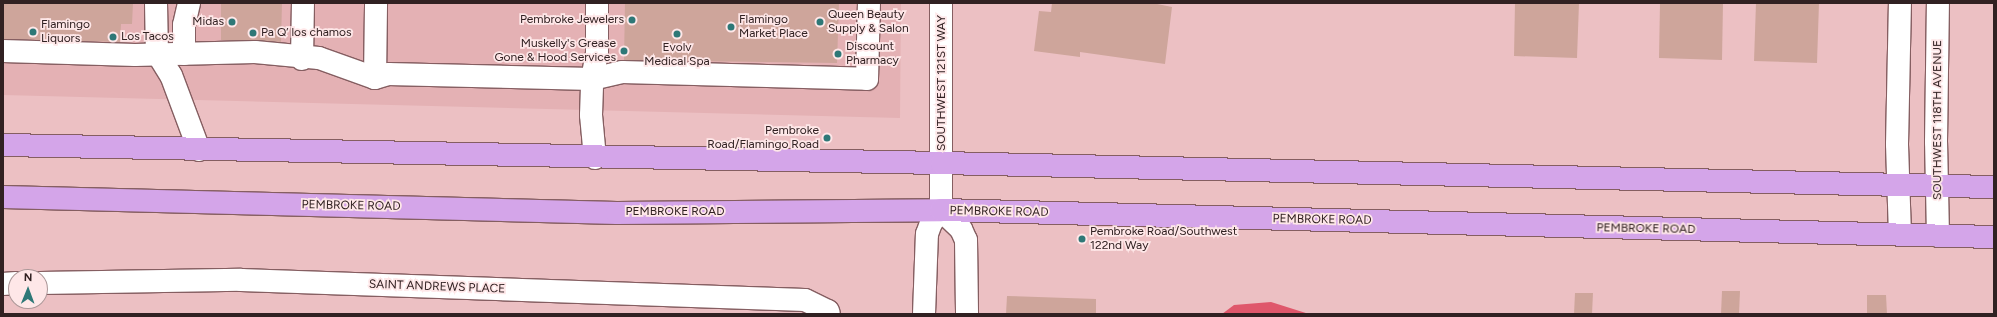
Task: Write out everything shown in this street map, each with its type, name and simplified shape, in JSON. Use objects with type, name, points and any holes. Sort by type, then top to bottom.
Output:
[{"type":"main road","points":[[3,146],[595,158],[942,163],[1994,187]]},
{"type":"main road","name":"PEMBROKE ROAD","points":[[3,197],[617,213],[941,210],[1994,237]]},
{"type":"street","points":[[156,3],[157,53],[171,75],[199,150]]},
{"type":"street","points":[[184,54],[184,25],[189,3]]},
{"type":"street","points":[[302,3],[302,58]]},
{"type":"street","points":[[375,78],[376,3]]},
{"type":"street","points":[[595,158],[591,115],[592,79],[597,54],[597,3]]},
{"type":"street","points":[[3,51],[135,55],[157,53],[184,54],[208,51],[255,52],[302,58],[319,58],[375,78],[388,74],[592,79],[622,72],[867,79],[869,3]]},
{"type":"street","name":"SOUTHWEST 121ST WAY","points":[[941,210],[942,3]]},
{"type":"street","points":[[1900,3],[1897,144],[1900,235]]},
{"type":"street","name":"SOUTHWEST 118TH AVENUE","points":[[1938,3],[1936,142],[1938,236]]},
{"type":"street","points":[[924,314],[927,234],[931,223],[941,210],[961,229],[966,240],[967,314]]},
{"type":"street","name":"SAINT ANDREWS PLACE","points":[[48,283],[241,280],[805,300],[829,314]]},
{"type":"shaded area","points":[[3,3],[901,3],[900,118],[3,95]]},
{"type":"shaded area","points":[[1271,302],[1309,314],[1222,314],[1234,305]]},
{"type":"building","points":[[3,3],[133,3],[132,24],[121,24],[120,42],[3,39]]},
{"type":"building","points":[[221,3],[282,3],[281,42],[221,40]]},
{"type":"building","name":"Flamingo Market Place","points":[[625,3],[839,3],[837,63],[624,60]]},
{"type":"building","points":[[1052,3],[1152,3],[1172,7],[1165,64],[1080,52],[1080,57],[1034,51],[1039,11],[1051,12]]},
{"type":"building","points":[[1515,3],[1579,3],[1577,58],[1514,56]]},
{"type":"building","points":[[1660,3],[1723,3],[1722,60],[1659,58]]},
{"type":"building","points":[[1756,3],[1819,3],[1817,63],[1754,61]]},
{"type":"building","points":[[1722,291],[1740,291],[1739,314],[1721,314]]},
{"type":"building","points":[[1575,293],[1593,293],[1592,314],[1574,314]]},
{"type":"building","points":[[1867,295],[1886,295],[1887,314],[1867,314]]},
{"type":"building","points":[[1007,296],[1096,299],[1096,314],[1006,314]]},
{"type":"place","name":"Pembroke Jewelers","points":[[632,20]]},
{"type":"place","name":"Midas","points":[[232,22]]},
{"type":"place","name":"Queen Beauty Supply & Salon","points":[[820,22]]},
{"type":"place","name":"Flamingo Market Place","points":[[731,27]]},
{"type":"place","name":"Flamingo Liquors","points":[[33,32]]},
{"type":"place","name":"Pa Q’ los chamos","points":[[253,33]]},
{"type":"place","name":"Evolv Medical Spa","points":[[677,34]]},
{"type":"place","name":"Los Tacos","points":[[113,37]]},
{"type":"place","name":"Muskelly's Grease Gone & Hood Services","points":[[624,51]]},
{"type":"place","name":"Discount Pharmacy","points":[[838,54]]},
{"type":"place","name":"Pembroke Road/Flamingo Road","points":[[827,138]]},
{"type":"place","name":"Pembroke Road/Southwest 122nd Way","points":[[1082,239]]}]
